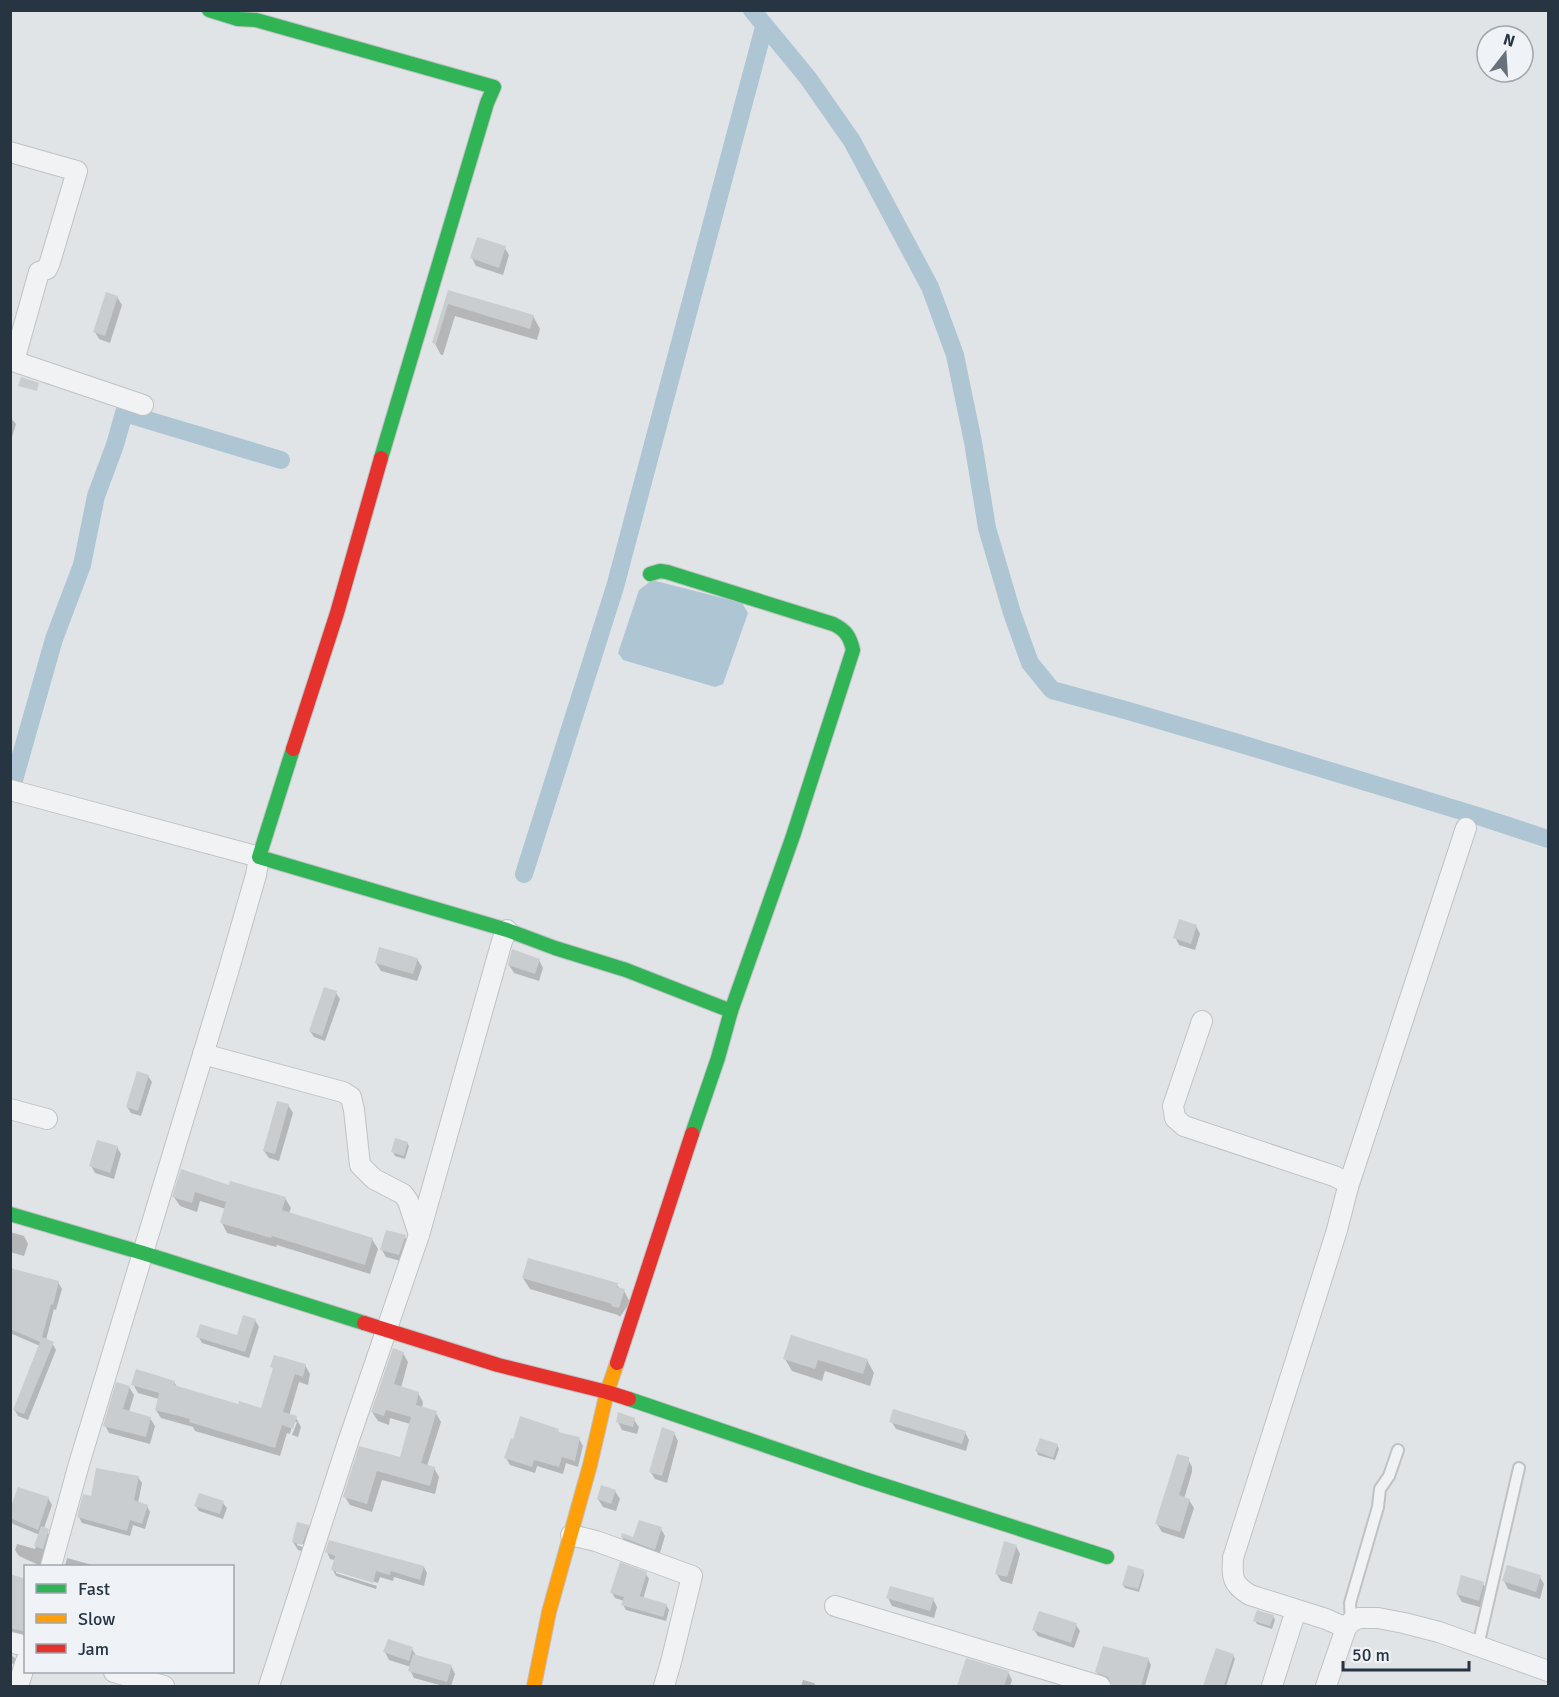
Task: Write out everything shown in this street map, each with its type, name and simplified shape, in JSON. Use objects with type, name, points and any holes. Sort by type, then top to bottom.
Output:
[{"type":"street","points":[[51,1565],[79,1464],[256,874],[259,857],[337,613],[402,386],[487,103],[494,87],[256,20],[238,19],[209,10]]},
{"type":"street","points":[[10,152],[77,171],[50,262],[46,269],[39,272],[12,361],[143,405]]},
{"type":"street","points":[[534,1686],[549,1612],[590,1464],[607,1392],[718,1058],[731,1011],[760,932],[853,650],[849,636],[842,628],[827,622],[667,572],[660,571],[650,574]]},
{"type":"street","points":[[10,790],[259,857],[507,930],[626,970],[731,1011]]},
{"type":"street","points":[[1348,1625],[1250,1595],[1239,1589],[1232,1578],[1233,1558],[1337,1230],[1348,1187],[1466,828]]},
{"type":"street","points":[[269,1686],[348,1442],[419,1235],[507,930]]},
{"type":"street","points":[[1202,1021],[1173,1106],[1175,1118],[1184,1126],[1334,1176],[1346,1182],[1348,1187]]},
{"type":"street","points":[[203,1054],[343,1092],[351,1097],[360,1165],[375,1179],[404,1194],[419,1235]]},
{"type":"street","points":[[10,1109],[48,1119]]},
{"type":"street","points":[[10,1214],[143,1253],[498,1365],[607,1392],[861,1478],[1107,1557]]},
{"type":"street","points":[[571,1535],[596,1541],[692,1576],[664,1686]]},
{"type":"street","points":[[835,1606],[1100,1686]]},
{"type":"street","points":[[1272,1686],[1296,1610]]},
{"type":"street","points":[[1326,1686],[1348,1625],[1359,1618],[1378,1618],[1439,1632],[1548,1671]]},
{"type":"street","points":[[18,1686],[24,1667]]},
{"type":"street","points":[[121,1673],[164,1686]]},
{"type":"lane","points":[[1348,1625],[1350,1604],[1378,1507],[1380,1489],[1389,1476],[1398,1450]]},
{"type":"lane","points":[[1478,1646],[1519,1468]]},
{"type":"water","points":[[652,580],[742,603],[748,613],[723,684],[715,687],[623,660],[618,653],[639,590]]},
{"type":"building","points":[[477,237],[506,246],[499,268],[470,258]]},
{"type":"building","points":[[448,290],[534,315],[530,329],[448,304],[436,344],[432,343]]},
{"type":"building","points":[[106,292],[118,296],[105,336],[93,332]]},
{"type":"building","points":[[21,377],[39,383],[37,391],[18,386]]},
{"type":"building","points":[[1179,919],[1197,925],[1191,944],[1173,938]]},
{"type":"building","points":[[379,947],[418,958],[413,974],[375,963]]},
{"type":"building","points":[[512,949],[540,959],[535,974],[508,965]]},
{"type":"building","points":[[324,987],[337,991],[322,1036],[309,1031]]},
{"type":"building","points":[[137,1071],[149,1075],[138,1111],[126,1107]]},
{"type":"building","points":[[277,1101],[289,1104],[275,1154],[263,1151]]},
{"type":"building","points":[[395,1138],[408,1142],[404,1156],[391,1152]]},
{"type":"building","points":[[97,1140],[118,1146],[110,1173],[89,1166]]},
{"type":"building","points":[[181,1169],[229,1185],[230,1181],[286,1197],[282,1210],[373,1238],[365,1265],[272,1236],[271,1238],[220,1223],[226,1202],[195,1192],[192,1203],[172,1197]]},
{"type":"building","points":[[386,1230],[406,1235],[399,1255],[380,1250]]},
{"type":"building","points":[[528,1258],[618,1283],[617,1287],[625,1289],[619,1308],[522,1278]]},
{"type":"building","points":[[10,1268],[59,1281],[42,1337],[54,1342],[24,1414],[13,1410],[40,1342],[10,1329]]},
{"type":"building","points":[[243,1315],[256,1319],[245,1352],[196,1337],[200,1324],[237,1335]]},
{"type":"building","points":[[791,1335],[868,1359],[863,1374],[818,1360],[815,1369],[783,1359]]},
{"type":"building","points":[[393,1348],[404,1352],[394,1384],[419,1392],[416,1405],[437,1411],[421,1463],[435,1467],[430,1486],[377,1471],[367,1504],[343,1497],[359,1446],[400,1457],[411,1417],[386,1410],[384,1416],[371,1412]]},
{"type":"building","points":[[274,1355],[306,1364],[303,1377],[295,1374],[283,1412],[297,1416],[293,1429],[282,1425],[275,1448],[189,1422],[190,1419],[155,1410],[159,1393],[131,1385],[136,1369],[175,1381],[174,1385],[238,1404],[239,1401],[261,1408],[273,1368],[270,1367]]},
{"type":"building","points":[[116,1382],[130,1386],[123,1409],[151,1417],[146,1437],[103,1426]]},
{"type":"building","points":[[893,1409],[966,1431],[962,1444],[889,1422]]},
{"type":"building","points":[[618,1412],[635,1418],[633,1427],[616,1422]]},
{"type":"building","points":[[520,1416],[559,1429],[558,1432],[580,1437],[575,1461],[562,1457],[559,1467],[534,1460],[532,1467],[504,1458]]},
{"type":"building","points":[[662,1427],[675,1432],[662,1476],[649,1472]]},
{"type":"building","points":[[1040,1438],[1058,1444],[1053,1458],[1035,1451]]},
{"type":"building","points":[[1177,1454],[1189,1457],[1179,1495],[1190,1499],[1180,1532],[1155,1524]]},
{"type":"building","points":[[96,1468],[139,1476],[134,1500],[148,1505],[142,1524],[130,1520],[127,1531],[77,1517],[83,1494],[91,1496]]},
{"type":"building","points":[[601,1485],[616,1490],[611,1504],[597,1499]]},
{"type":"building","points":[[18,1487],[49,1497],[38,1530],[10,1518],[10,1509]]},
{"type":"building","points":[[199,1493],[224,1501],[220,1514],[194,1506]]},
{"type":"building","points":[[639,1520],[662,1527],[655,1550],[621,1537],[622,1533],[633,1537]]},
{"type":"building","points":[[297,1522],[309,1525],[302,1545],[292,1542]]},
{"type":"building","points":[[41,1526],[49,1529],[43,1549],[34,1546]]},
{"type":"building","points":[[329,1540],[424,1566],[420,1580],[391,1571],[390,1575],[376,1571],[373,1583],[331,1570],[335,1556],[325,1552]]},
{"type":"building","points":[[1004,1541],[1017,1545],[1007,1577],[995,1574]]},
{"type":"building","points":[[620,1562],[647,1572],[640,1596],[667,1604],[663,1617],[621,1605],[624,1597],[610,1593]]},
{"type":"building","points":[[1128,1565],[1144,1570],[1138,1589],[1122,1585]]},
{"type":"building","points":[[1507,1565],[1541,1575],[1536,1592],[1502,1581]]},
{"type":"building","points":[[10,1574],[24,1578],[24,1632],[10,1628]]},
{"type":"building","points":[[1461,1575],[1484,1582],[1479,1601],[1456,1594]]},
{"type":"building","points":[[890,1586],[934,1598],[930,1611],[886,1598]]},
{"type":"building","points":[[1257,1610],[1274,1615],[1270,1626],[1253,1621]]},
{"type":"building","points":[[1039,1611],[1077,1623],[1071,1643],[1032,1630]]},
{"type":"building","points":[[388,1639],[413,1647],[409,1661],[383,1652]]},
{"type":"building","points":[[1103,1646],[1149,1658],[1141,1686],[1112,1686],[1108,1677],[1095,1672]]},
{"type":"building","points":[[1216,1648],[1234,1654],[1224,1686],[1203,1686]]},
{"type":"building","points":[[413,1654],[452,1665],[447,1682],[408,1671]]},
{"type":"building","points":[[966,1658],[1009,1671],[1004,1686],[957,1686]]},
{"type":"waterway","points":[[752,10],[808,78],[852,141],[930,287],[955,355],[973,442],[987,528],[1012,613],[1030,663],[1052,690],[1238,743],[1548,839]]},
{"type":"waterway","points":[[524,874],[615,587],[764,27]]},
{"type":"waterway","points":[[14,780],[54,639],[82,565],[96,496],[124,413],[281,460]]},
{"type":"traffic: fast","points":[[209,10],[238,19],[256,20],[494,87],[487,103],[381,458]]},
{"type":"traffic: fast","points":[[650,574],[660,571],[667,572],[833,624],[847,634],[853,650],[793,836],[731,1011],[718,1058],[692,1134]]},
{"type":"traffic: fast","points":[[293,749],[259,857],[507,930],[626,970],[731,1011]]},
{"type":"traffic: fast","points":[[10,1214],[143,1253],[364,1323]]},
{"type":"traffic: fast","points":[[629,1399],[861,1478],[1107,1557]]},
{"type":"traffic: slow","points":[[534,1686],[549,1612],[590,1465],[607,1392],[617,1363]]},
{"type":"traffic: jam","points":[[293,749],[337,613],[381,458]]},
{"type":"traffic: jam","points":[[617,1363],[692,1134]]},
{"type":"traffic: jam","points":[[364,1323],[498,1365],[629,1399]]}]
